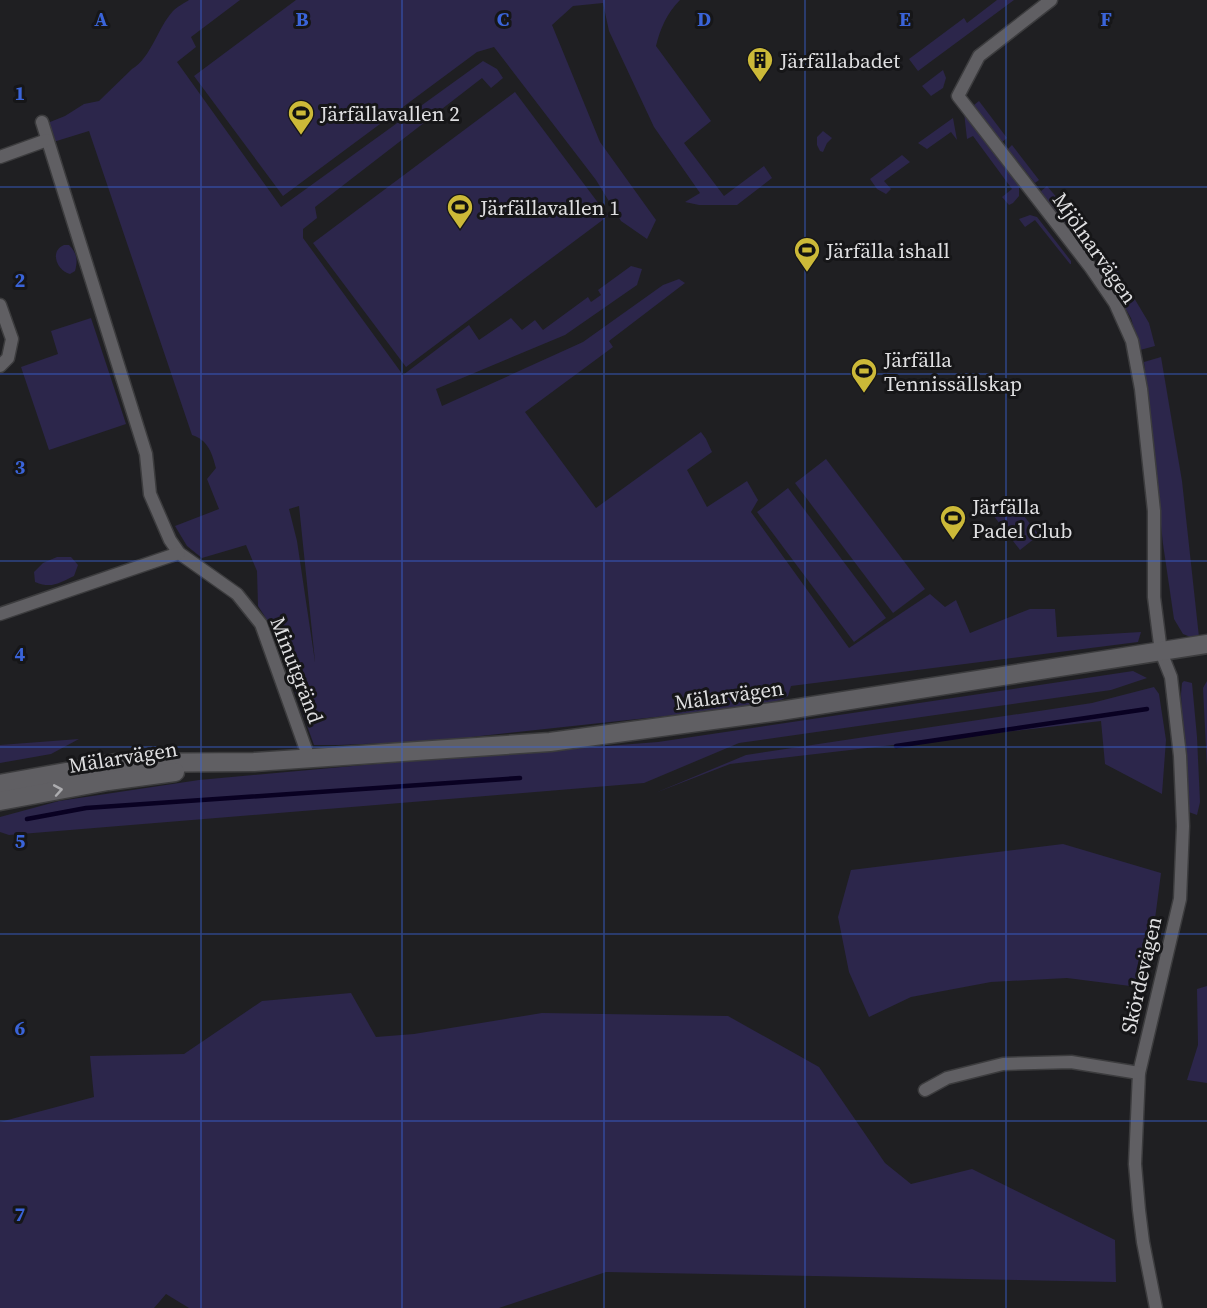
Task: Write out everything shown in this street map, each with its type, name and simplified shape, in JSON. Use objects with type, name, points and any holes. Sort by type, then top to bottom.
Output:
[{"type":"street","name":"Mjölnarvägen","points":[[1051,0],[979,56],[958,96],[1091,268],[1114,303],[1132,341],[1141,389],[1154,511],[1154,597],[1161,652]]},
{"type":"street","name":"Minutgränd","points":[[42,122],[146,454],[150,494],[170,540],[179,553],[237,594],[261,624],[309,758]]},
{"type":"street","points":[[0,157],[47,140]]},
{"type":"street","points":[[0,305],[12,339],[8,358],[0,366]]},
{"type":"street","points":[[0,614],[179,553]]},
{"type":"street","name":"Mälarvägen","points":[[0,801],[108,781],[254,762],[550,742],[780,711],[1207,644]]},
{"type":"street","name":"Skördevägen","points":[[1156,1308],[1138,1210],[1135,1164],[1139,1073],[1180,899],[1183,826],[1180,756],[1171,677],[1161,652]]},
{"type":"street","name":"Mälarvägen","points":[[0,784],[116,764],[254,762]]},
{"type":"street","points":[[925,1090],[947,1078],[1002,1064],[1071,1062],[1139,1073]]},
{"type":"shaded area","points":[[189,0],[240,0],[191,37],[196,47],[177,62],[281,207],[483,61],[497,69],[503,78],[491,88],[482,78],[315,207],[317,218],[303,229],[303,238],[403,375],[469,325],[479,340],[511,318],[522,330],[535,320],[543,330],[588,297],[591,302],[601,295],[598,290],[631,266],[642,269],[637,285],[565,335],[436,389],[442,406],[583,342],[663,285],[679,279],[685,283],[609,341],[613,347],[525,412],[596,508],[701,432],[712,452],[687,470],[707,507],[747,481],[758,500],[751,512],[849,648],[930,594],[945,607],[956,600],[970,633],[1030,609],[1055,609],[1057,637],[1141,632],[1138,642],[791,686],[788,696],[758,706],[435,741],[314,745],[271,626],[258,606],[257,571],[246,545],[202,558],[187,546],[175,526],[219,509],[207,479],[216,468],[206,444],[192,435],[89,131],[50,143],[40,126],[65,116],[84,104],[99,101],[139,64],[168,18]],"holes":[[[299,506],[315,662],[297,541],[289,509]]]},
{"type":"shaded area","points":[[296,0],[680,0],[671,10],[656,46],[711,121],[684,143],[724,196],[764,166],[772,178],[737,205],[699,205],[685,202],[700,193],[654,127],[609,31],[603,3],[573,6],[552,25],[600,142],[656,220],[647,239],[621,221],[596,180],[494,47],[477,52],[283,196],[194,76]]},
{"type":"shaded area","points":[[997,0],[1014,0],[918,71],[909,59],[964,18],[967,23]]},
{"type":"shaded area","points":[[943,70],[946,78],[943,88],[931,96],[922,86]]},
{"type":"shaded area","name":"Järfällavallen 1","points":[[515,92],[608,216],[406,367],[313,243]]},
{"type":"shaded area","points":[[979,101],[1007,138],[1002,142],[974,105]]},
{"type":"shaded area","points":[[964,112],[1019,186],[1019,196],[1013,203],[1009,205],[1002,197],[1012,189],[973,136],[967,139]]},
{"type":"shaded area","points":[[953,118],[957,140],[951,132],[927,149],[918,143]]},
{"type":"shaded area","points":[[823,131],[832,138],[823,152],[817,145],[817,137]]},
{"type":"shaded area","points":[[1012,145],[1039,180],[1035,183],[1008,149]]},
{"type":"shaded area","points":[[902,155],[910,162],[884,181],[891,189],[886,194],[877,189],[870,179]]},
{"type":"shaded area","points":[[1047,186],[1075,219],[1099,254],[1091,260],[1040,192]]},
{"type":"shaded area","points":[[1030,215],[1037,217],[1071,264],[1035,220],[1025,227],[1019,219]]},
{"type":"shaded area","points":[[69,245],[76,257],[75,271],[70,274],[61,269],[56,261],[59,248]]},
{"type":"shaded area","points":[[1112,261],[1149,323],[1155,346],[1140,350],[1131,318],[1101,267]]},
{"type":"shaded area","points":[[91,318],[126,424],[49,450],[21,367],[58,354],[51,331]]},
{"type":"shaded area","points":[[1161,357],[1182,481],[1199,637],[1193,638],[1183,634],[1174,619],[1163,544],[1144,362]]},
{"type":"shaded area","points":[[826,459],[925,589],[893,613],[795,483]]},
{"type":"shaded area","points":[[788,488],[886,618],[854,642],[757,512]]},
{"type":"shaded area","points":[[1009,497],[1039,535],[1020,550],[990,511]]},
{"type":"shaded area","points":[[57,557],[71,557],[78,565],[74,576],[51,585],[35,582],[34,572],[43,563]]},
{"type":"shaded area","points":[[1133,671],[1147,678],[1111,690],[739,743],[644,783],[9,835],[0,832],[0,817],[59,801],[199,780],[658,742]]},
{"type":"shaded area","points":[[1184,681],[1192,683],[1200,802],[1197,815],[1186,811],[1181,694]]},
{"type":"shaded area","points":[[1207,681],[1207,768],[1203,688]]},
{"type":"shaded area","points":[[1154,687],[1159,694],[1166,740],[1162,794],[1105,764],[1101,721],[730,764],[655,793],[746,755],[1092,703]]},
{"type":"shaded area","points":[[79,739],[51,754],[0,763],[0,745]]},
{"type":"shaded area","points":[[1063,844],[1161,873],[1146,988],[1067,978],[991,982],[911,997],[869,1017],[849,972],[838,917],[851,870]]},
{"type":"shaded area","points":[[1207,986],[1207,1083],[1187,1080],[1198,1045],[1197,989]]},
{"type":"shaded area","points":[[351,993],[376,1037],[414,1034],[542,1013],[728,1016],[819,1067],[885,1163],[911,1184],[972,1169],[1115,1240],[1116,1282],[606,1272],[499,1308],[189,1308],[166,1294],[154,1308],[0,1308],[0,1122],[94,1097],[90,1056],[184,1054],[262,1001]]},
{"type":"waterway","points":[[896,746],[1147,709]]},
{"type":"waterway","points":[[27,819],[86,808],[520,778]]},
{"type":"place","name":"Järfällabadet","points":[[760,83]]},
{"type":"place","name":"Järfällavallen 2","points":[[301,136]]},
{"type":"place","name":"Järfällavallen 1","points":[[460,230]]},
{"type":"place","name":"Järfälla ishall","points":[[807,273]]},
{"type":"place","name":"Järfälla Tennissällskap","points":[[864,394]]},
{"type":"place","name":"Järfälla Padel Club","points":[[953,541]]}]
